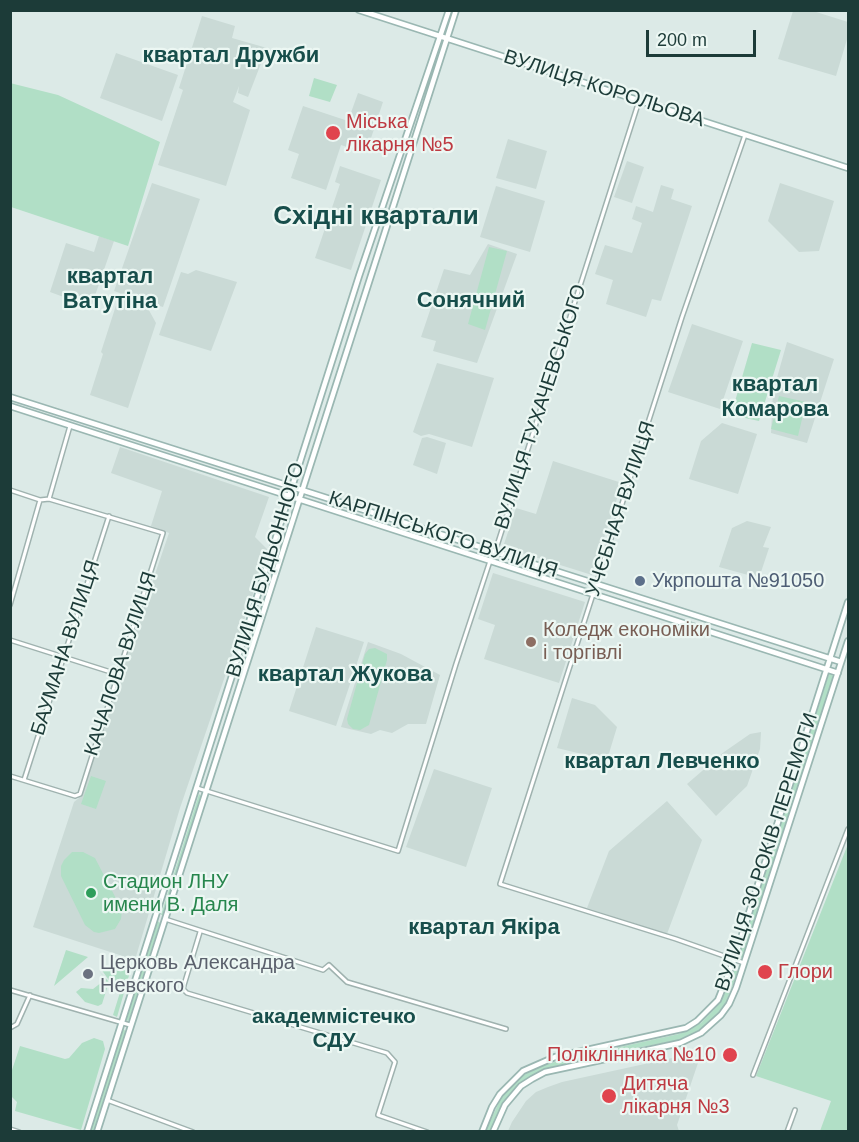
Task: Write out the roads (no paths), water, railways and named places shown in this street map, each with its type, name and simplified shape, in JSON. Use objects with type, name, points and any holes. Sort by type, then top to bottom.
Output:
[{"type":"street","name":"ВУЛИЦЯ КОРОЛЬОВА","points":[[359,10],[849,168]]},
{"type":"street","name":"ВУЛИЦЯ БУДЬОННОГО","points":[[87,1131],[359,276],[449,10]]},
{"type":"street","name":"ВУЛИЦЯ БУДЬОННОГО","points":[[96,1131],[456,10]]},
{"type":"street","name":"ВУЛИЦЯ ТУХАЧЕВСЬКОГО","points":[[205,790],[398,851],[639,101]]},
{"type":"street","name":"УЧЄБНАЯ ВУЛИЦЯ","points":[[734,960],[676,939],[500,884],[682,317],[745,135]]},
{"type":"street","name":"КАРПІНСЬКОГО ВУЛИЦЯ","points":[[10,397],[842,662]]},
{"type":"street","name":"КАРПІНСЬКОГО ВУЛИЦЯ","points":[[10,406],[838,674]]},
{"type":"street","points":[[49,499],[70,426]]},
{"type":"street","points":[[10,490],[40,500],[49,499],[109,516]]},
{"type":"street","points":[[10,605],[40,500]]},
{"type":"street","name":"КАЧАЛОВА ВУЛИЦЯ","points":[[24,780],[78,796],[163,533],[109,516]]},
{"type":"street","name":"БАУМАНА ВУЛИЦЯ","points":[[24,780],[109,516]]},
{"type":"street","name":"ВУЛИЦЯ 30 РОКІВ ПЕРЕМОГИ","points":[[482,1131],[492,1107],[507,1086],[524,1071],[539,1063],[590,1049],[674,1032],[697,1021],[718,1000],[734,960],[849,602]]},
{"type":"street","points":[[10,640],[117,674]]},
{"type":"street","name":"ВУЛИЦЯ 30 РОКІВ ПЕРЕМОГИ","points":[[493,1131],[505,1105],[513,1094],[521,1086],[544,1072],[680,1043],[698,1035],[712,1024],[729,1004],[849,641]]},
{"type":"street","points":[[10,776],[24,780]]},
{"type":"street","points":[[197,788],[205,790]]},
{"type":"street","points":[[753,1075],[849,829]]},
{"type":"street","points":[[154,916],[323,970],[329,965],[347,981],[357,985],[506,1029]]},
{"type":"street","points":[[200,932],[183,988],[187,993],[387,1053],[395,1062],[378,1115],[428,1131]]},
{"type":"street","points":[[734,960],[744,963]]},
{"type":"street","points":[[10,990],[130,1025]]},
{"type":"street","points":[[10,1028],[17,1024],[30,995]]},
{"type":"street","points":[[106,1100],[193,1131]]},
{"type":"street","points":[[787,1131],[795,1110]]},
{"type":"street","points":[[10,1129],[19,1131]]},
{"type":"place","name":"Міська лікарня №5","points":[[333,133]]},
{"type":"place","name":"Укрпошта №91050","points":[[640,581]]},
{"type":"place","name":"Коледж економіки і торгівлі","points":[[531,642]]},
{"type":"place","name":"Стадион ЛНУ имени В. Даля","points":[[91,893]]},
{"type":"place","name":"Глори","points":[[765,972]]},
{"type":"place","name":"Церковь Александра Невского","points":[[88,974]]},
{"type":"place","name":"Поліклінника №10","points":[[730,1055]]},
{"type":"place","name":"Дитяча лікарня №3","points":[[609,1096]]},
{"type":"district","name":"квартал Дружби","points":[[231,56]]},
{"type":"district","name":"Східні квартали","points":[[376,217]]},
{"type":"district","name":"квартал Ватутіна","points":[[110,290]]},
{"type":"district","name":"Сонячний","points":[[471,301]]},
{"type":"district","name":"квартал Комарова","points":[[775,398]]},
{"type":"district","name":"квартал Жукова","points":[[345,675]]},
{"type":"district","name":"квартал Левченко","points":[[662,762]]},
{"type":"district","name":"квартал Якіра","points":[[484,928]]},
{"type":"district","name":"академмістечко СДУ","points":[[334,1029]]}]
